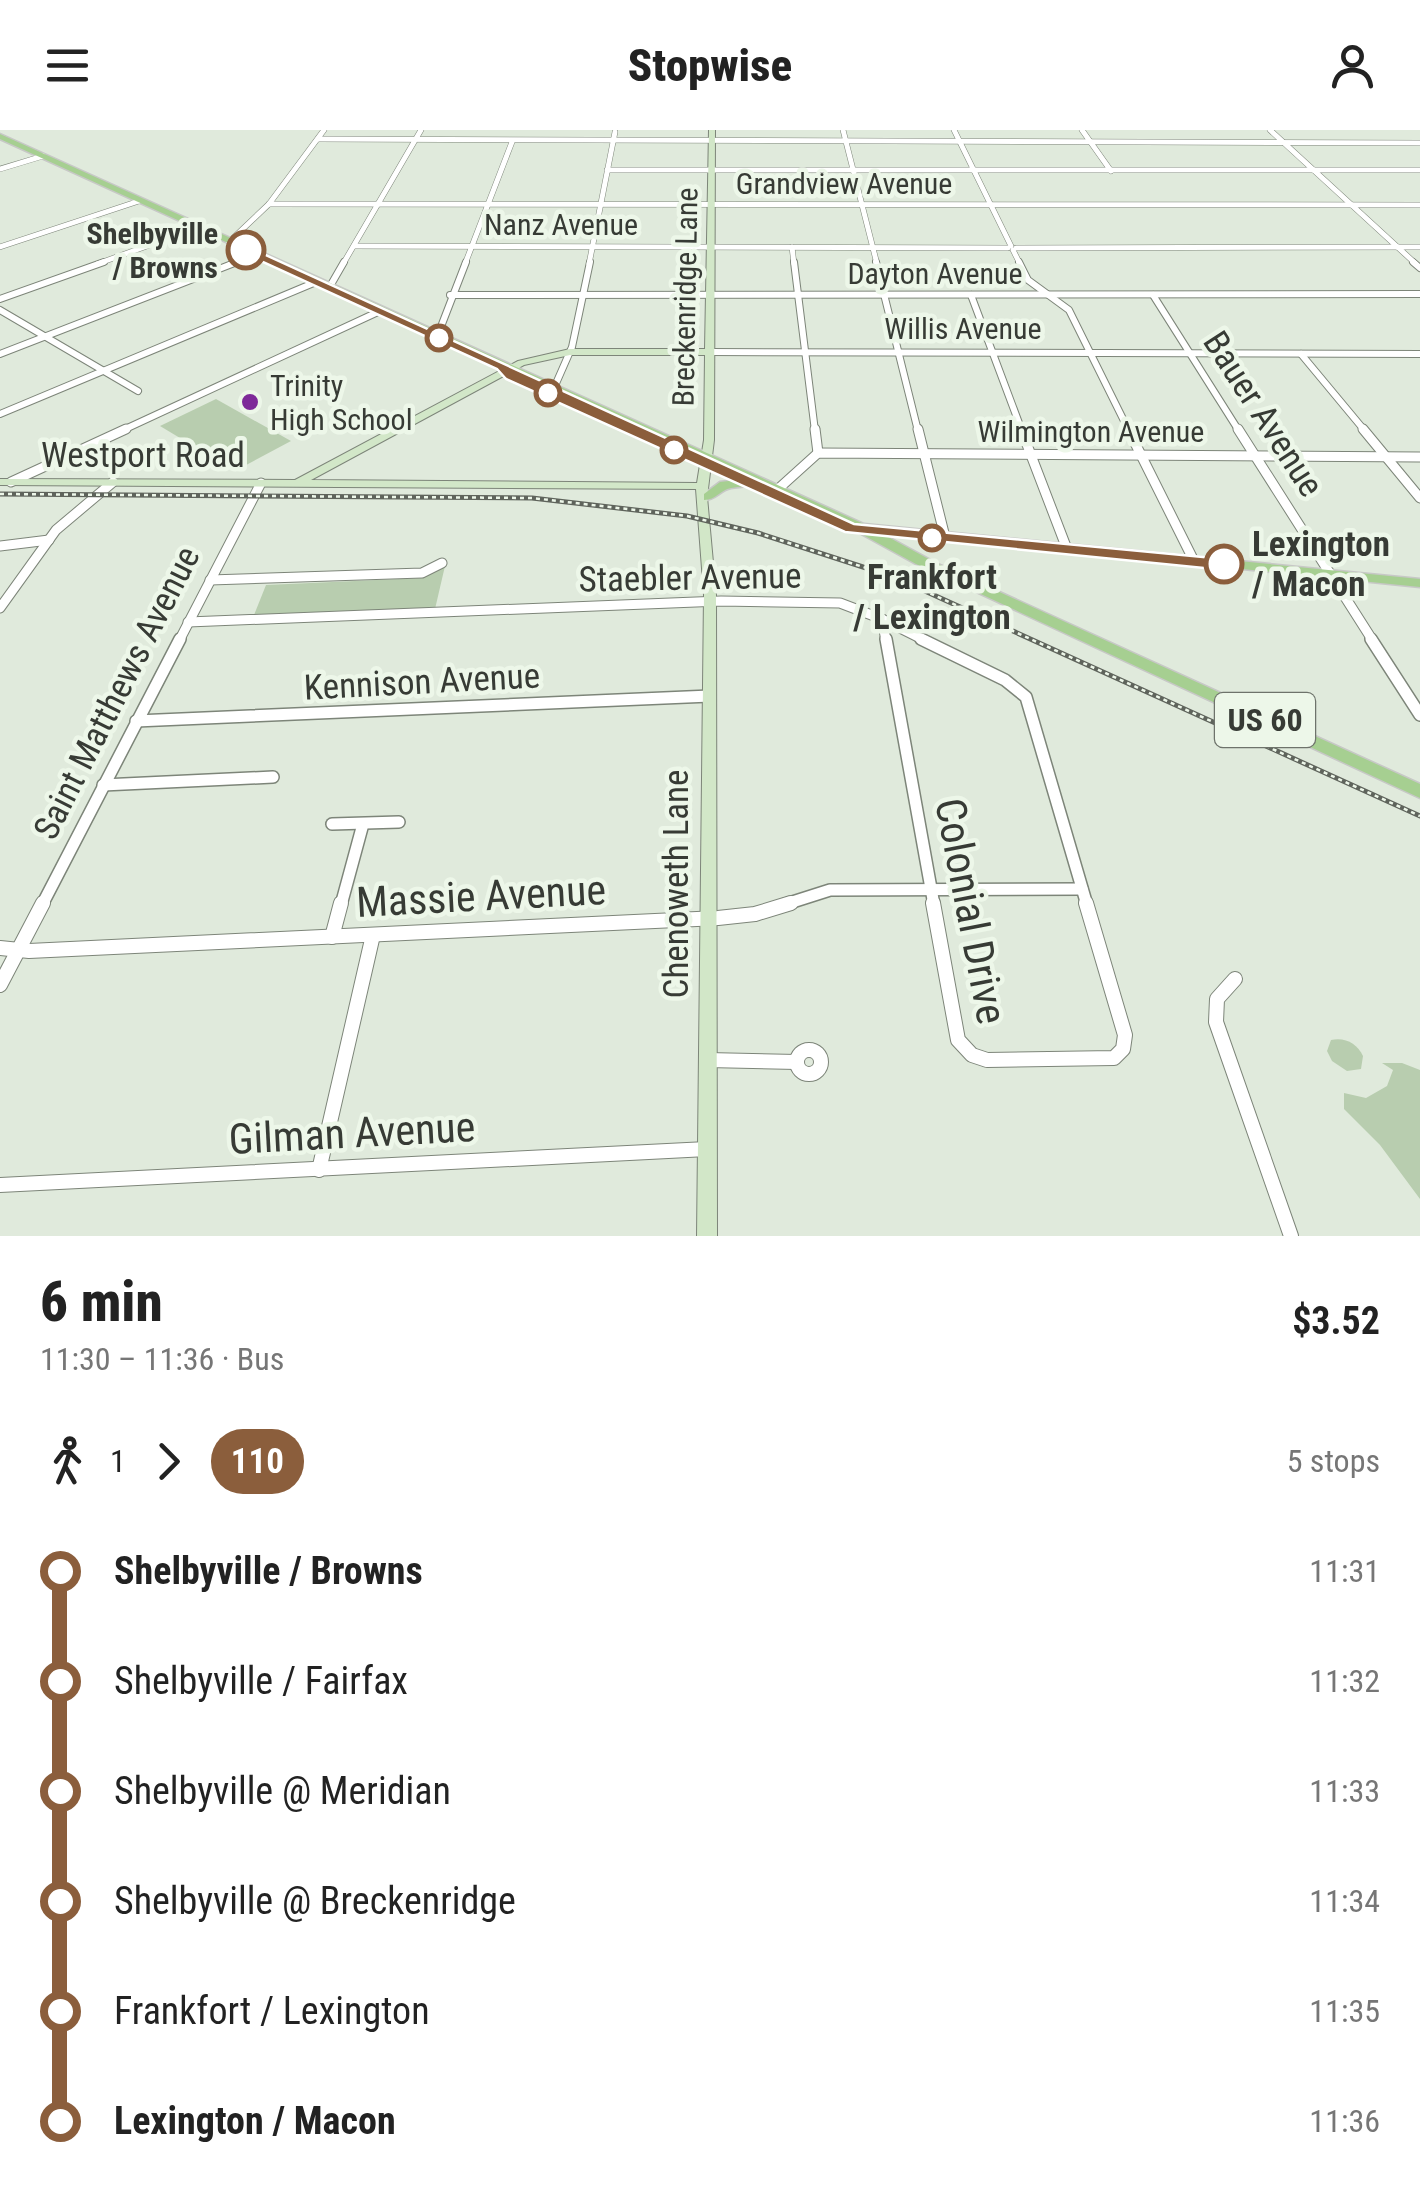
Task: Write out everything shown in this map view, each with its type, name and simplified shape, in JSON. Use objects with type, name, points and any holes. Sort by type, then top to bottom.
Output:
[{"type":"main road","name":"Breckenridge Lane","points":[[706,461],[712,130]]},
{"type":"main road","points":[[0,136],[554,388],[747,483],[774,492],[830,524],[930,564]]},
{"type":"main road","name":"Willis Avenue","points":[[509,370],[570,352],[708,352]]},
{"type":"main road","points":[[509,370],[511,376],[848,528],[1420,583]]},
{"type":"main road","points":[[297,483],[509,370]]},
{"type":"main road","name":"Chenoweth Lane","points":[[706,461],[701,529],[706,533],[710,602],[707,1236]]},
{"type":"main road","name":"Westport Road","points":[[5,482],[646,485],[704,492]]},
{"type":"main road","points":[[704,492],[747,483]]},
{"type":"main road","points":[[865,529],[907,544],[930,564]]},
{"type":"main road","points":[[907,544],[945,537]]},
{"type":"main road","name":"US 60","points":[[930,564],[1420,791]]},
{"type":"street","points":[[229,242],[268,204],[324,130]]},
{"type":"street","points":[[329,288],[421,130]]},
{"type":"street","points":[[843,130],[945,537]]},
{"type":"street","points":[[954,130],[1028,280],[1069,310],[1194,562]]},
{"type":"street","points":[[1082,130],[1112,170]]},
{"type":"street","points":[[1270,130],[1420,268]]},
{"type":"street","points":[[554,388],[561,384],[570,352],[595,247],[615,132]]},
{"type":"street","points":[[318,139],[1420,143]]},
{"type":"street","points":[[436,337],[512,142]]},
{"type":"street","points":[[0,168],[42,156]]},
{"type":"street","points":[[607,170],[1420,170]]},
{"type":"street","points":[[0,247],[139,201]]},
{"type":"street","name":"Grandview Avenue","points":[[268,204],[1420,204]]},
{"type":"street","points":[[0,298],[197,228]]},
{"type":"street","name":"Nanz Avenue","points":[[354,246],[1420,246]]},
{"type":"street","points":[[774,492],[818,453],[792,247]]},
{"type":"street","points":[[0,354],[256,254]]},
{"type":"street","points":[[0,414],[316,282]]},
{"type":"street","name":"Dayton Avenue","points":[[450,295],[1420,294]]},
{"type":"street","points":[[970,295],[1067,549]]},
{"type":"street","name":"Bauer Avenue","points":[[1154,295],[1420,716]]},
{"type":"street","points":[[0,310],[138,391]]},
{"type":"street","points":[[5,482],[380,311]]},
{"type":"street","name":"Willis Avenue","points":[[708,352],[1419,355]]},
{"type":"street","points":[[1301,354],[1420,498]]},
{"type":"street","name":"Wilmington Avenue","points":[[818,453],[1420,458]]},
{"type":"street","points":[[0,608],[49,540],[113,482]]},
{"type":"street","name":"Saint Matthews Avenue","points":[[0,984],[261,483]]},
{"type":"street","points":[[0,546],[49,540]]},
{"type":"street","points":[[210,580],[422,573],[442,563]]},
{"type":"street","name":"Staebler Avenue","points":[[188,622],[710,602],[848,604],[882,619],[1017,687],[1026,697],[1125,1035],[1123,1049],[1110,1059]]},
{"type":"street","name":"Colonial Drive","points":[[882,619],[889,640],[955,1032],[962,1048],[986,1060],[1110,1059]]},
{"type":"street","points":[[889,640],[910,633]]},
{"type":"street","name":"Kennison Avenue","points":[[136,722],[710,696]]},
{"type":"street","points":[[103,785],[274,777]]},
{"type":"street","points":[[332,824],[400,822]]},
{"type":"street","points":[[332,937],[363,824]]},
{"type":"street","name":"Massie Avenue","points":[[0,948],[332,937],[709,918],[755,914],[830,890],[1082,890]]},
{"type":"street","points":[[319,1170],[373,934]]},
{"type":"street","points":[[1235,979],[1217,999],[1216,1022],[1291,1236]]},
{"type":"street","points":[[708,1060],[797,1062]]},
{"type":"street","name":"Gilman Avenue","points":[[0,1186],[707,1149]]},
{"type":"green space","points":[[216,399],[291,441],[235,471],[160,426]]},
{"type":"green space","points":[[445,566],[435,609],[254,615],[266,585],[421,578]]},
{"type":"green space","points":[[1331,1040],[1350,1042],[1358,1048],[1363,1056],[1361,1069],[1347,1071],[1332,1061],[1327,1051]]},
{"type":"green space","points":[[1382,1063],[1402,1063],[1420,1070],[1420,1199],[1380,1145],[1344,1109],[1344,1093],[1366,1098],[1387,1086],[1393,1070]]},
{"type":"railway","points":[[0,494],[532,498],[687,516],[758,533],[894,577],[1420,816]]},
{"type":"bus line","name":"110","points":[[246,250],[502,366],[511,376],[850,529],[1224,564]]},
{"type":"place","name":"Shelbyville / Browns","points":[[246,250]]},
{"type":"place","name":"Trinity High School","points":[[250,402]]},
{"type":"place","name":"Frankfort / Lexington","points":[[932,538]]},
{"type":"place","name":"Lexington / Macon","points":[[1224,564]]}]
